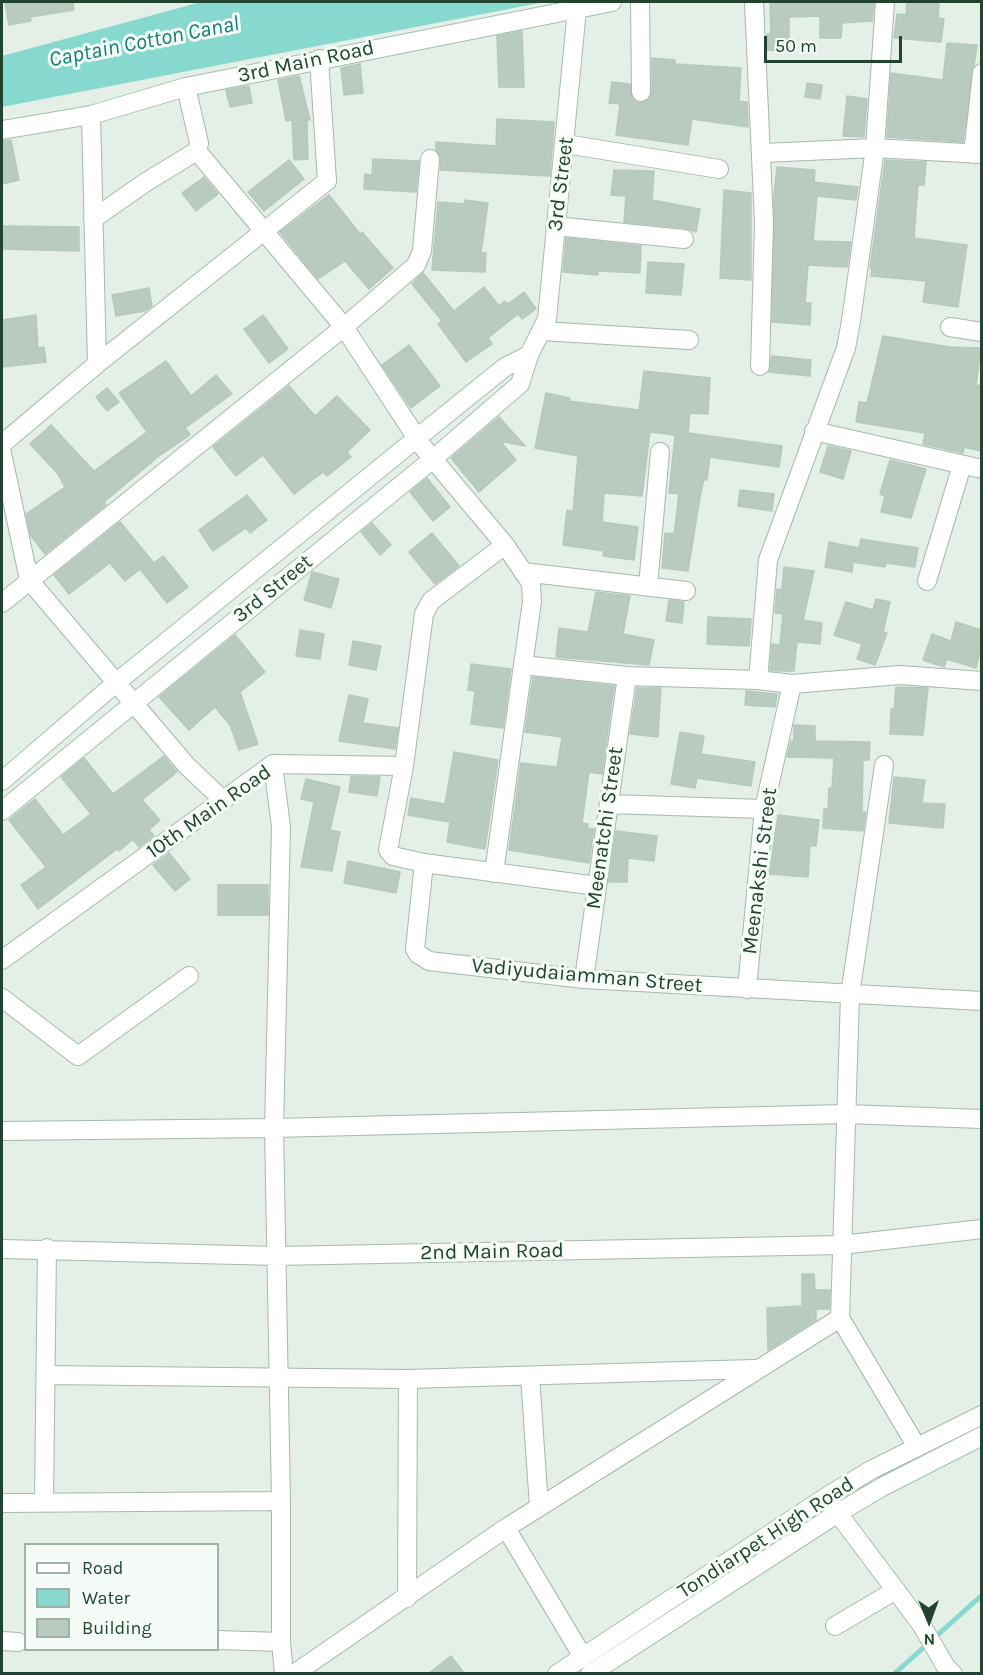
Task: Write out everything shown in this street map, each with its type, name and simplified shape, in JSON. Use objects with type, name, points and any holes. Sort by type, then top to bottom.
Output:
[{"type":"street","name":"3rd Main Road","points":[[2,130],[91,115],[186,87],[319,59],[612,2]]},
{"type":"street","points":[[640,2],[641,92]]},
{"type":"street","points":[[754,2],[763,153],[760,366]]},
{"type":"street","points":[[758,680],[768,560],[846,348],[875,148],[885,2]]},
{"type":"street","name":"3rd Street","points":[[2,811],[433,459],[520,384],[529,355],[548,319],[577,9]]},
{"type":"street","points":[[2,444],[264,228],[327,180],[319,59]]},
{"type":"street","points":[[763,153],[875,148],[977,154],[981,73]]},
{"type":"street","points":[[93,219],[146,182],[197,151],[199,143],[186,87]]},
{"type":"street","points":[[91,115],[97,364]]},
{"type":"street","points":[[566,144],[719,169]]},
{"type":"street","points":[[197,151],[264,228],[344,327],[417,438],[505,545],[531,583],[532,592],[523,665],[494,873]]},
{"type":"street","points":[[2,603],[344,327],[419,261],[430,159]]},
{"type":"street","points":[[555,226],[684,239]]},
{"type":"street","points":[[950,327],[981,332]]},
{"type":"street","points":[[542,331],[689,340]]},
{"type":"street","name":"3rd Street","points":[[2,781],[117,682],[417,438],[505,368],[529,355]]},
{"type":"street","points":[[814,431],[981,469]]},
{"type":"street","points":[[648,586],[660,452]]},
{"type":"street","points":[[2,453],[29,580],[187,766],[223,800]]},
{"type":"street","points":[[927,581],[962,465]]},
{"type":"street","points":[[505,545],[431,601],[424,615],[404,766],[388,850],[393,856],[424,864],[597,885]]},
{"type":"street","points":[[523,572],[686,591]]},
{"type":"street","points":[[523,665],[627,676],[758,680],[792,684],[900,675],[981,681]]},
{"type":"street","name":"Meenatchi Street","points":[[584,979],[627,676]]},
{"type":"street","name":"Meenakshi Street","points":[[747,989],[764,809],[792,684]]},
{"type":"street","points":[[273,764],[281,826],[274,1128],[281,1501],[281,1642],[284,1674]]},
{"type":"street","name":"10th Main Road","points":[[2,960],[273,764],[404,766]]},
{"type":"street","points":[[884,765],[850,995],[840,1318],[917,1447]]},
{"type":"street","points":[[609,804],[764,809]]},
{"type":"street","name":"Vadiyudaiamman Street","points":[[424,864],[415,949],[423,958],[584,979],[981,1001]]},
{"type":"street","points":[[2,998],[78,1056],[189,976]]},
{"type":"street","points":[[2,1131],[274,1128],[846,1114],[981,1119]]},
{"type":"street","name":"2nd Main Road","points":[[2,1249],[46,1248],[277,1256],[841,1245],[981,1229]]},
{"type":"street","points":[[44,1502],[46,1248]]},
{"type":"street","points":[[294,1674],[506,1528],[755,1369],[840,1318]]},
{"type":"street","points":[[45,1375],[408,1378],[755,1369]]},
{"type":"street","points":[[530,1376],[539,1507]]},
{"type":"street","points":[[407,1598],[408,1378]]},
{"type":"street","name":"Tondiarpet High Road","points":[[586,1665],[826,1497],[981,1415]]},
{"type":"street","name":"Tondiarpet High Road","points":[[557,1674],[586,1665],[882,1487],[981,1436]]},
{"type":"street","points":[[826,1497],[921,1624],[950,1670]]},
{"type":"street","points":[[2,1503],[281,1501]]},
{"type":"street","points":[[506,1528],[586,1665]]},
{"type":"street","points":[[835,1626],[896,1590]]},
{"type":"street","points":[[219,1640],[281,1642]]},
{"type":"water","name":"Captain Cotton Canal","points":[[201,2],[545,2],[2,107],[2,56]]},
{"type":"building","points":[[5,2],[73,2],[74,10],[30,17],[31,21],[9,25]]},
{"type":"building","points":[[770,2],[874,2],[872,21],[842,23],[841,38],[820,38],[820,16],[789,17],[789,51],[767,50],[767,34],[771,34]]},
{"type":"building","points":[[907,2],[939,2],[938,18],[944,19],[941,42],[894,38],[897,14],[906,15]]},
{"type":"building","points":[[522,31],[524,87],[499,87],[497,36]]},
{"type":"building","points":[[947,43],[977,45],[963,142],[887,137],[891,73],[943,80]]},
{"type":"building","points":[[652,58],[675,60],[675,64],[741,68],[739,101],[747,102],[748,127],[692,119],[688,145],[616,135],[620,104],[609,103],[612,82],[630,84],[632,98],[636,102],[646,102],[652,92]]},
{"type":"building","points":[[360,64],[363,93],[344,95],[341,68]]},
{"type":"building","points":[[299,76],[310,120],[307,120],[308,159],[294,160],[292,120],[286,121],[278,80]]},
{"type":"building","points":[[807,83],[822,85],[820,99],[805,97]]},
{"type":"building","points":[[249,86],[252,103],[230,107],[226,90]]},
{"type":"building","points":[[847,96],[867,99],[864,137],[843,136]]},
{"type":"building","points":[[497,119],[554,122],[550,176],[440,170],[441,159],[436,149],[436,142],[496,146]]},
{"type":"building","points":[[11,140],[19,180],[2,184],[2,141]]},
{"type":"building","points":[[373,159],[419,161],[416,192],[364,189],[365,174],[372,175]]},
{"type":"building","points":[[289,160],[304,179],[264,211],[248,192]]},
{"type":"building","points":[[885,160],[926,162],[924,185],[918,185],[914,238],[967,245],[958,307],[923,302],[926,281],[871,276],[872,268],[870,268]]},
{"type":"building","points":[[777,167],[815,170],[814,182],[858,187],[856,200],[817,196],[813,241],[851,242],[847,267],[808,265],[805,303],[811,303],[810,325],[772,322],[774,195]]},
{"type":"building","points":[[614,170],[654,171],[652,200],[700,209],[696,232],[685,228],[624,222],[626,196],[611,195]]},
{"type":"building","points":[[204,177],[218,194],[196,211],[182,193]]},
{"type":"building","points":[[724,190],[751,193],[751,280],[720,278]]},
{"type":"building","points":[[329,195],[361,235],[362,232],[393,268],[369,289],[345,261],[318,279],[280,232]]},
{"type":"building","points":[[465,200],[488,203],[481,253],[486,253],[485,272],[432,270],[438,202],[464,204]]},
{"type":"building","points":[[2,226],[79,227],[79,251],[2,249]]},
{"type":"building","points":[[566,238],[641,246],[640,273],[598,271],[598,275],[563,272]]},
{"type":"building","points":[[648,262],[684,264],[681,295],[646,293]]},
{"type":"building","points":[[423,273],[454,311],[484,287],[499,306],[505,301],[508,304],[524,292],[536,309],[522,319],[518,314],[488,338],[492,344],[466,362],[438,324],[442,321],[412,284]]},
{"type":"building","points":[[149,288],[152,306],[145,311],[116,316],[112,295]]},
{"type":"building","points":[[36,315],[38,348],[44,347],[46,362],[2,367],[2,320]]},
{"type":"building","points":[[263,315],[288,349],[269,363],[244,329]]},
{"type":"building","points":[[883,336],[950,347],[981,348],[976,385],[981,386],[981,451],[964,447],[963,453],[923,444],[925,433],[856,422],[859,402],[867,403]]},
{"type":"building","points":[[409,345],[440,386],[411,408],[382,365]]},
{"type":"building","points":[[772,356],[811,360],[810,376],[769,372]]},
{"type":"building","points":[[166,361],[191,396],[216,375],[232,394],[185,428],[190,435],[159,456],[104,502],[106,505],[45,554],[31,536],[26,514],[65,487],[58,474],[30,444],[51,425],[94,471],[147,432],[119,393]]},
{"type":"building","points":[[644,371],[710,378],[708,414],[690,413],[688,433],[782,446],[779,467],[710,457],[707,480],[704,479],[700,497],[688,571],[662,568],[665,533],[674,534],[679,494],[669,493],[675,435],[650,432],[642,496],[604,493],[602,522],[638,527],[634,560],[603,556],[604,551],[563,545],[567,510],[573,511],[578,456],[535,448],[546,393],[570,398],[569,401],[639,410]]},
{"type":"building","points":[[289,386],[315,416],[337,396],[370,430],[347,452],[351,457],[327,476],[323,472],[294,494],[263,455],[236,476],[213,447]]},
{"type":"building","points":[[107,388],[119,402],[107,411],[96,397]]},
{"type":"building","points":[[499,417],[525,446],[500,441],[516,460],[479,492],[451,458]]},
{"type":"building","points":[[828,446],[851,451],[843,479],[820,472]]},
{"type":"building","points":[[890,460],[926,469],[911,518],[881,512],[885,496],[880,494]]},
{"type":"building","points":[[427,478],[450,507],[433,521],[410,492]]},
{"type":"building","points":[[740,490],[774,494],[772,511],[738,506]]},
{"type":"building","points":[[247,495],[267,520],[250,533],[246,528],[213,551],[199,530]]},
{"type":"building","points":[[120,522],[154,563],[163,556],[188,587],[167,603],[140,569],[125,581],[110,563],[69,594],[54,575]]},
{"type":"building","points":[[372,523],[391,545],[380,555],[361,532]]},
{"type":"building","points":[[432,533],[459,566],[435,584],[409,552]]},
{"type":"building","points":[[861,539],[918,548],[915,567],[886,563],[885,567],[853,562],[852,572],[825,567],[829,542],[859,548]]},
{"type":"building","points":[[784,567],[814,571],[803,620],[822,623],[820,644],[797,642],[794,671],[770,670],[772,644],[780,645],[783,614],[775,613],[777,589],[782,590]]},
{"type":"building","points":[[312,572],[339,579],[331,608],[304,600]]},
{"type":"building","points":[[596,592],[630,596],[623,634],[654,640],[649,665],[556,657],[559,628],[588,632]]},
{"type":"building","points":[[876,599],[890,602],[883,632],[887,633],[875,665],[857,659],[862,644],[834,635],[846,602],[873,610]]},
{"type":"building","points":[[669,600],[684,602],[682,623],[666,621]]},
{"type":"building","points":[[708,617],[751,619],[749,646],[707,644]]},
{"type":"building","points":[[956,622],[981,630],[981,648],[976,668],[947,659],[944,667],[923,660],[932,634],[951,641]]},
{"type":"building","points":[[300,630],[324,634],[320,659],[296,656]]},
{"type":"building","points":[[235,635],[265,672],[240,692],[258,744],[239,750],[230,725],[215,707],[189,730],[159,697]]},
{"type":"building","points":[[353,641],[381,646],[376,670],[349,665]]},
{"type":"building","points":[[471,664],[511,669],[503,728],[471,724],[475,691],[468,690]]},
{"type":"building","points":[[533,677],[614,686],[602,774],[589,772],[582,823],[588,824],[587,828],[594,829],[589,863],[509,850],[521,763],[557,767],[562,737],[525,732]]},
{"type":"building","points":[[896,687],[928,688],[923,735],[890,734],[891,709],[894,709]]},
{"type":"building","points":[[637,688],[661,688],[658,737],[630,734]]},
{"type":"building","points":[[746,691],[777,694],[775,707],[745,705]]},
{"type":"building","points":[[349,695],[368,699],[363,723],[398,728],[395,749],[339,741]]},
{"type":"building","points":[[794,725],[815,726],[815,741],[870,742],[869,760],[863,760],[862,812],[866,812],[863,831],[823,828],[824,809],[828,809],[829,788],[832,788],[834,758],[787,757],[791,741],[794,741]]},
{"type":"building","points":[[680,732],[704,736],[701,754],[755,762],[751,786],[697,778],[695,788],[671,784]]},
{"type":"building","points":[[454,752],[498,760],[485,849],[447,842],[450,822],[408,815],[411,798],[445,804]]},
{"type":"building","points":[[164,756],[177,772],[142,800],[160,820],[149,830],[154,836],[139,847],[133,839],[119,851],[117,849],[38,909],[21,885],[46,867],[9,820],[35,799],[63,835],[91,814],[61,777],[84,758],[113,794]]},
{"type":"building","points":[[351,776],[380,777],[377,796],[349,792]]},
{"type":"building","points":[[894,777],[925,780],[922,803],[945,804],[943,828],[889,823]]},
{"type":"building","points":[[306,779],[340,787],[330,830],[340,832],[332,871],[301,867],[314,802],[301,799]]},
{"type":"building","points":[[778,815],[819,820],[816,846],[810,846],[808,877],[769,874]]},
{"type":"building","points":[[616,831],[657,836],[654,861],[628,858],[627,882],[609,882]]},
{"type":"building","points":[[169,853],[190,879],[175,891],[153,865]]},
{"type":"building","points":[[348,861],[400,872],[396,893],[344,883]]},
{"type":"building","points":[[218,885],[268,885],[268,915],[218,915]]},
{"type":"building","points":[[802,1274],[814,1274],[815,1290],[830,1290],[829,1309],[816,1309],[816,1320],[768,1350],[767,1308],[802,1306]]},
{"type":"building","points":[[451,1656],[465,1674],[428,1674]]},
{"type":"waterway","points":[[894,1674],[982,1595]]}]
